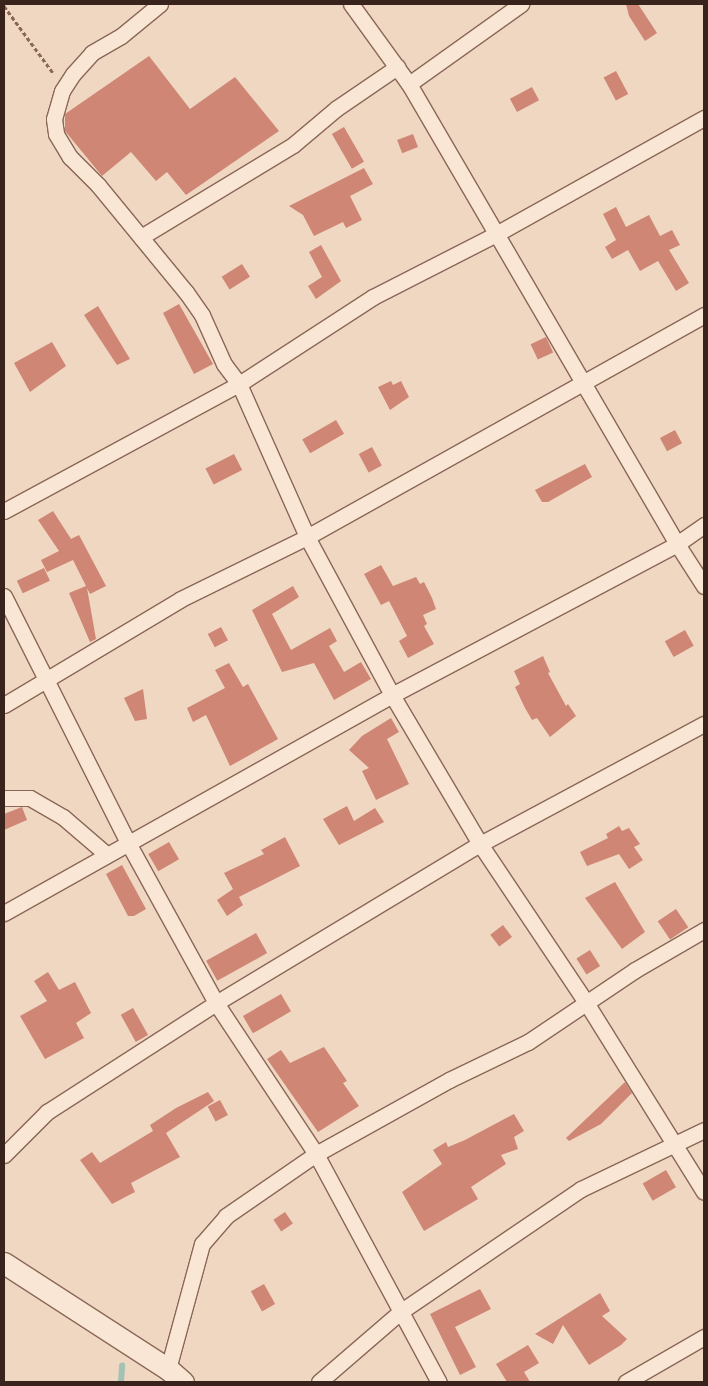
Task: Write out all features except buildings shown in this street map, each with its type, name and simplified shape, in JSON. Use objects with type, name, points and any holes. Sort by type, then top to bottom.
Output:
[{"type":"main road","points":[[4,1263],[175,1376]]},
{"type":"street","points":[[160,4],[121,36],[92,53],[62,91],[54,119],[56,134],[70,157],[98,185],[202,315],[224,364],[239,384],[307,537],[392,695],[480,844],[587,1004],[704,1192]]},
{"type":"street","points":[[351,4],[409,84],[498,232],[676,544],[704,586]]},
{"type":"street","points":[[409,84],[521,4]]},
{"type":"street","points":[[141,237],[292,145],[337,108],[397,67]]},
{"type":"street","points":[[4,511],[239,384],[373,297],[498,232],[704,118]]},
{"type":"street","points":[[4,705],[47,682],[181,599],[307,537],[584,384],[704,315]]},
{"type":"street","points":[[4,913],[127,841],[392,695],[676,544],[704,525]]},
{"type":"street","points":[[4,596],[127,841],[216,1003],[316,1154],[439,1382]]},
{"type":"street","points":[[4,1155],[47,1112],[216,1003],[480,844],[704,724]]},
{"type":"street","points":[[4,798],[30,798],[63,817],[106,854]]},
{"type":"street","points":[[175,1376],[202,1244],[226,1216],[316,1154],[449,1080],[528,1042],[635,970],[704,930]]},
{"type":"street","points":[[319,1382],[400,1312],[580,1189],[704,1130]]},
{"type":"street","points":[[626,1382],[704,1337]]},
{"type":"path","points":[[4,6],[15,25],[52,70],[62,91]]},
{"type":"waterway","points":[[121,1382],[122,1366]]}]
